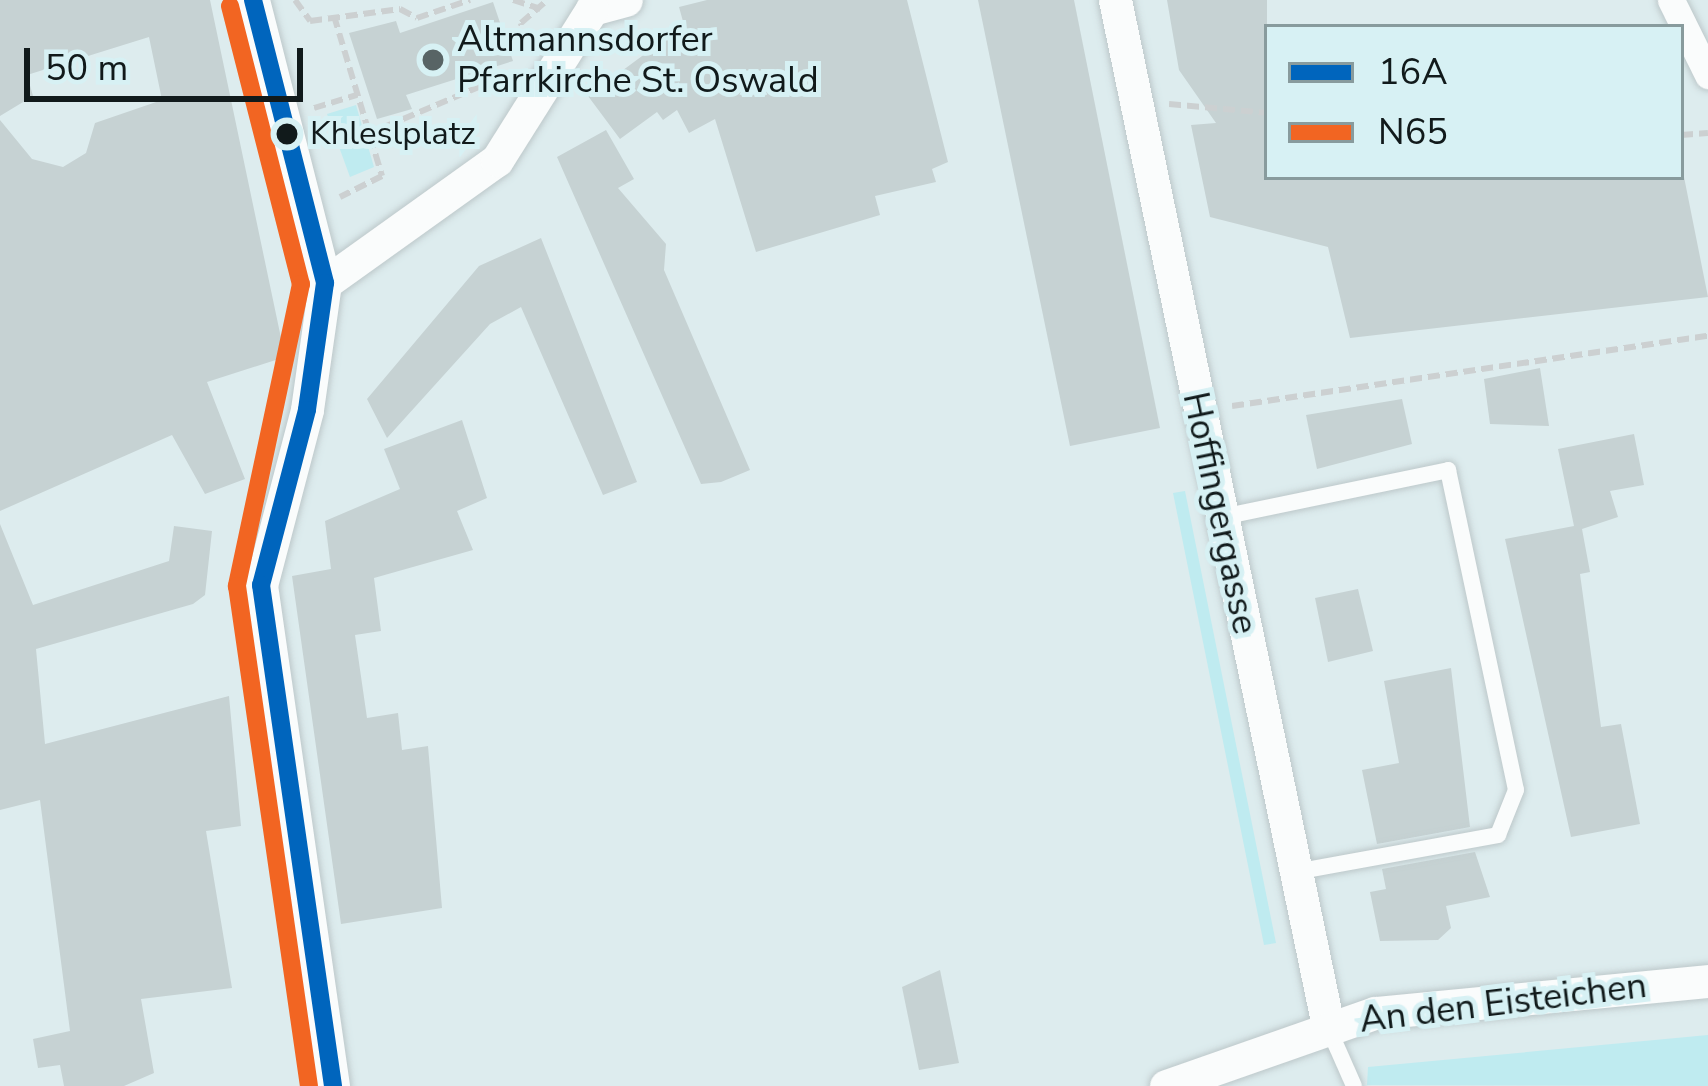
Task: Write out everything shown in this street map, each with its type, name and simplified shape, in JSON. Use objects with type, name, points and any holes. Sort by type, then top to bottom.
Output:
[{"type":"street","points":[[253,0],[325,283],[307,410],[261,585],[333,1086]]},
{"type":"street","points":[[325,283],[497,160],[590,4],[626,0]]},
{"type":"street","name":"Hoffingergasse","points":[[1115,0],[1328,1026]]},
{"type":"street","points":[[1684,26],[1708,75]]},
{"type":"street","name":"An den Eisteichen","points":[[1166,1086],[1328,1026],[1405,1008],[1708,981]]},
{"type":"lane","points":[[1222,517],[1448,470],[1516,790],[1498,836],[1294,872]]},
{"type":"lane","points":[[1328,1026],[1354,1086]]},
{"type":"path","points":[[295,0],[310,21],[364,15],[417,18],[470,0]]},
{"type":"path","points":[[364,15],[366,0]]},
{"type":"path","points":[[370,133],[530,62],[521,23],[547,0]]},
{"type":"path","points":[[309,208],[375,185],[370,133],[334,16]]},
{"type":"path","points":[[284,117],[357,95]]},
{"type":"path","points":[[1136,101],[1264,113]]},
{"type":"path","points":[[1198,411],[1708,336]]},
{"type":"shaded area","points":[[356,105],[374,167],[350,177],[327,114]]},
{"type":"shaded area","points":[[1185,491],[1276,943],[1264,945],[1173,493]]},
{"type":"shaded area","points":[[1708,1035],[1708,1086],[1367,1085],[1368,1067]]},
{"type":"building","points":[[0,0],[210,0],[285,357],[207,382],[245,479],[205,494],[172,435],[0,511],[0,120],[32,159],[63,167],[86,153],[95,123],[162,100],[149,37],[27,75],[33,96],[0,116]]},
{"type":"building","points":[[707,0],[907,0],[948,162],[932,169],[936,182],[875,196],[880,215],[756,252],[715,119],[689,133],[677,110],[663,120],[657,112],[620,139],[588,96],[684,25],[679,7]]},
{"type":"building","points":[[978,0],[1074,0],[1160,428],[1070,446]]},
{"type":"building","points":[[1167,0],[1267,0],[1264,180],[1684,177],[1708,297],[1350,338],[1328,247],[1210,217],[1191,125],[1216,123],[1179,70]]},
{"type":"building","name":"Altmannsdorfer Pfarrkirche St. Oswald","points":[[493,2],[513,61],[406,95],[412,109],[377,119],[349,33],[396,21],[400,33]]},
{"type":"building","points":[[606,130],[634,179],[618,188],[666,244],[664,270],[750,470],[721,482],[701,484],[557,157]]},
{"type":"building","points":[[541,238],[637,482],[603,495],[521,307],[490,324],[387,438],[367,399],[479,266]]},
{"type":"building","points":[[1540,368],[1549,426],[1490,424],[1484,379]]},
{"type":"building","points":[[1402,399],[1412,444],[1317,469],[1306,415]]},
{"type":"building","points":[[462,420],[487,498],[457,511],[473,550],[374,578],[381,631],[355,635],[367,718],[398,713],[402,750],[428,746],[442,908],[341,924],[292,576],[331,569],[325,521],[400,489],[384,449]]},
{"type":"building","points":[[1634,434],[1644,485],[1610,491],[1618,517],[1582,529],[1590,572],[1580,574],[1601,727],[1621,724],[1640,824],[1571,837],[1505,539],[1574,526],[1558,449]]},
{"type":"building","points":[[0,524],[33,605],[169,561],[174,526],[212,531],[205,595],[193,604],[36,649],[45,744],[229,696],[241,826],[206,831],[232,988],[141,999],[154,1073],[124,1086],[64,1086],[60,1065],[38,1068],[33,1039],[70,1031],[40,800],[0,810]]},
{"type":"building","points":[[1358,589],[1373,651],[1328,662],[1315,598]]},
{"type":"building","points":[[1451,668],[1470,827],[1377,844],[1362,770],[1399,763],[1384,681]]},
{"type":"building","points":[[1475,852],[1490,897],[1446,906],[1451,928],[1438,940],[1380,941],[1370,892],[1386,889],[1382,869]]},
{"type":"building","points":[[940,970],[959,1063],[919,1070],[902,987]]},
{"type":"transit line","name":"16A","points":[[253,0],[325,283],[307,410],[261,585],[333,1086]]},
{"type":"transit line","name":"N65","points":[[230,6],[301,284],[237,586],[309,1086]]},
{"type":"place","name":"Altmannsdorfer Pfarrkirche St. Oswald","points":[[433,60]]},
{"type":"place","name":"Khleslplatz","points":[[287,134]]}]
